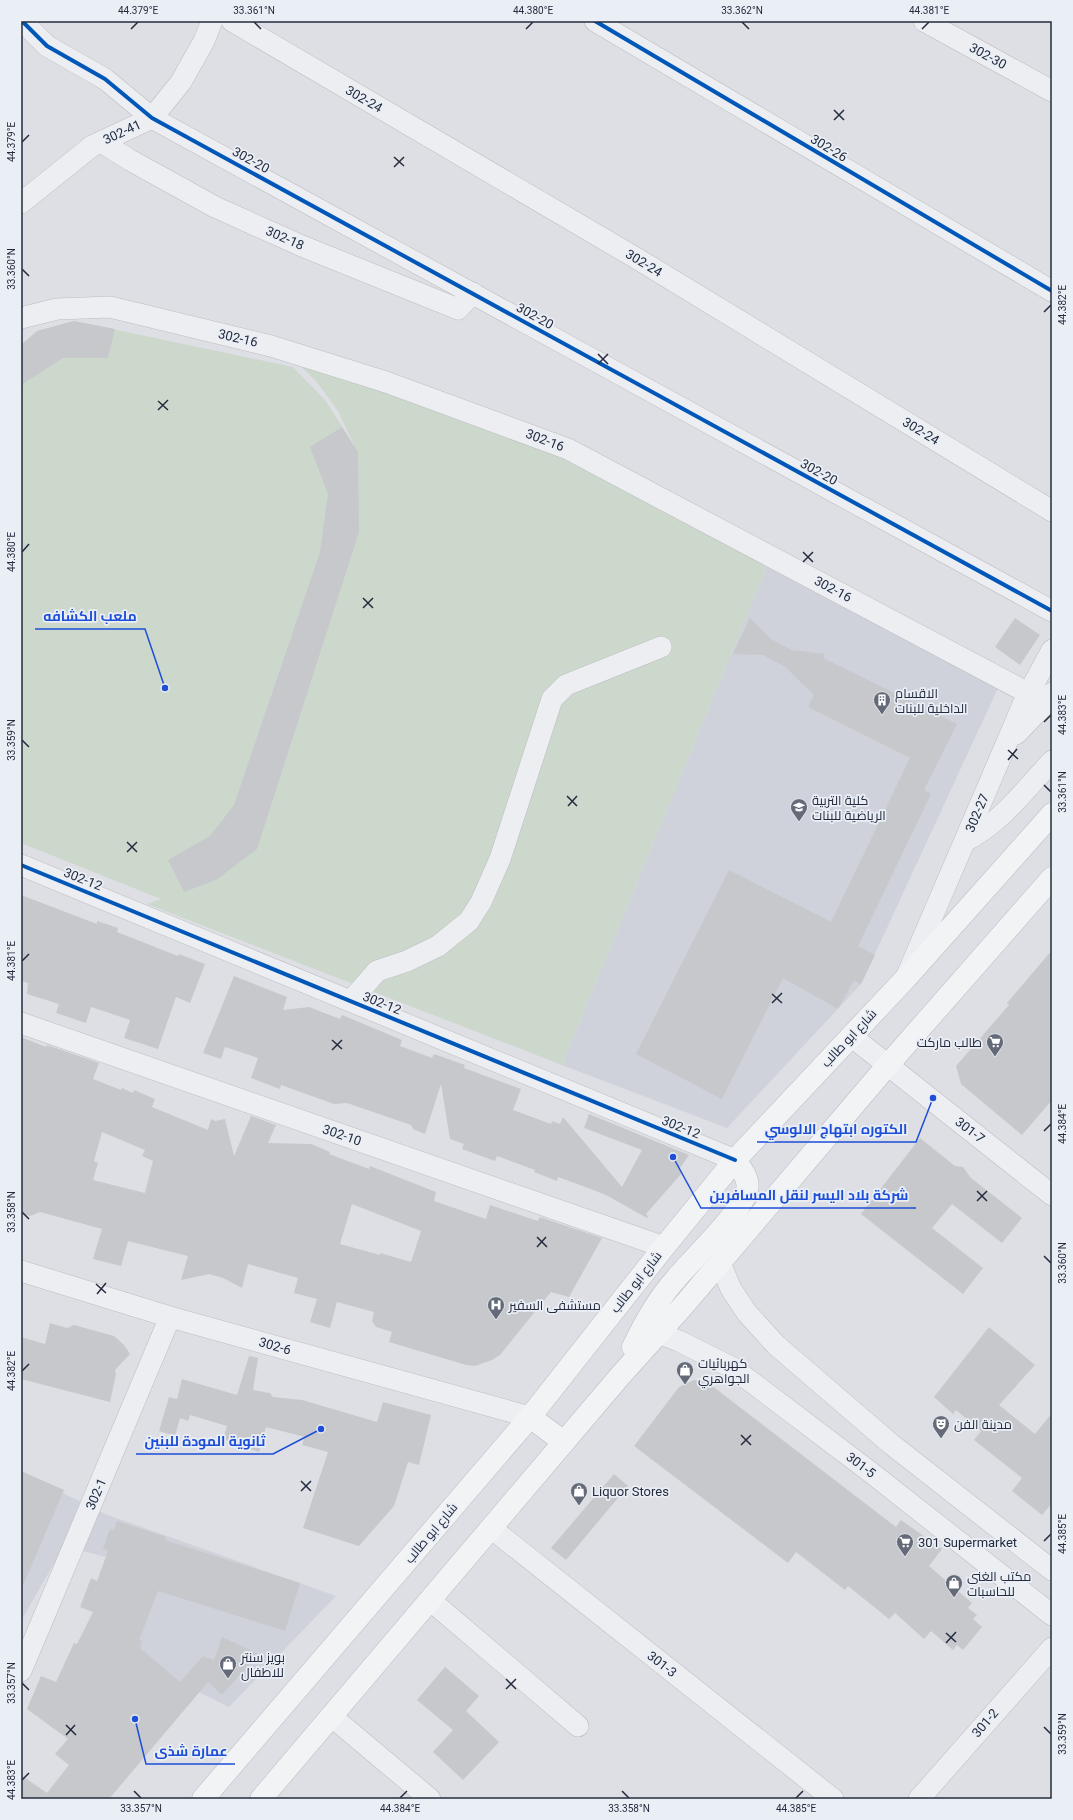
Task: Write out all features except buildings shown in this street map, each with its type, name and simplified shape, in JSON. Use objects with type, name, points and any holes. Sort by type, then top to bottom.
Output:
[{"type":"main road","name":"شارع ابو طالب","points":[[203,1799],[530,1417],[664,1247],[735,1160],[906,978],[1052,814]]},
{"type":"main road","points":[[261,1799],[620,1376],[720,1263],[887,1066],[1052,878]]},
{"type":"main road","points":[[620,1376],[637,1339],[660,1301],[674,1281],[727,1222],[743,1200],[748,1189],[746,1179],[735,1160]]},
{"type":"main road","points":[[530,1417],[564,1442]]},
{"type":"street","name":"302-20","points":[[22,21],[47,46],[105,79],[152,118],[1052,611]]},
{"type":"street","name":"302-41","points":[[21,203],[92,146],[152,118],[181,82],[204,41],[212,21]]},
{"type":"street","name":"302-24","points":[[232,21],[636,258],[1052,511]]},
{"type":"street","name":"302-26","points":[[595,21],[1052,291]]},
{"type":"street","name":"302-30","points":[[924,21],[1052,91]]},
{"type":"street","name":"302-18","points":[[101,142],[130,160],[215,207],[309,249],[458,309],[473,293]]},
{"type":"street","name":"302-16","points":[[21,318],[57,309],[110,307],[271,346],[386,382],[503,424],[568,449],[1028,693]]},
{"type":"street","points":[[351,1001],[377,971],[407,961],[438,946],[469,921],[481,902],[500,859],[552,698],[566,685],[661,647]]},
{"type":"street","name":"302-27","points":[[906,978],[1028,693],[1052,650]]},
{"type":"street","points":[[1003,750],[1022,726],[1044,705],[1052,693]]},
{"type":"street","points":[[965,841],[987,828],[1002,816],[1052,760]]},
{"type":"street","name":"302-12","points":[[21,865],[735,1160]]},
{"type":"street","name":"302-10","points":[[21,1023],[664,1247]]},
{"type":"street","name":"301-7","points":[[851,1036],[1052,1195]]},
{"type":"street","points":[[720,1263],[731,1289],[747,1313],[776,1345],[891,1444],[1052,1570]]},
{"type":"street","name":"302-6","points":[[21,1271],[170,1316],[530,1417]]},
{"type":"street","name":"302-1","points":[[21,1670],[170,1316]]},
{"type":"street","name":"301-5","points":[[658,1334],[679,1341],[733,1368],[869,1471],[1052,1615]]},
{"type":"street","points":[[869,1471],[891,1444]]},
{"type":"street","name":"301-3","points":[[491,1528],[833,1799]]},
{"type":"street","points":[[430,1600],[578,1726]]},
{"type":"street","name":"301-2","points":[[918,1799],[1052,1648]]},
{"type":"street","points":[[332,1716],[430,1799]]},
{"type":"shaded area","points":[[74,321],[293,367],[326,401],[355,447],[338,411],[316,381],[295,361],[552,449],[768,564],[562,1065],[147,904],[161,899],[21,843],[21,345],[37,331]]},
{"type":"shaded area","name":"كلية التربية الرياضية للبنات","points":[[768,564],[998,688],[861,984],[727,1128],[562,1065]]},
{"type":"shaded area","points":[[21,1472],[105,1514],[336,1596],[229,1707],[118,1653],[151,1569],[64,1546],[21,1621]]},
{"type":"cycle path","points":[[22,21],[47,46],[105,79],[152,118],[1052,611]]},
{"type":"cycle path","points":[[595,21],[1052,291]]},
{"type":"cycle path","points":[[21,865],[735,1160]]},
{"type":"place","name":"ملعب الكشافه","points":[[165,688]]},
{"type":"place","name":"الاقسام الداخلية للبنات","points":[[882,715]]},
{"type":"place","name":"كلية التربية الرياضية للبنات","points":[[799,822]]},
{"type":"place","name":"طالب ماركت","points":[[995,1057]]},
{"type":"place","name":"الكتوره ابتهاج الالوسي","points":[[933,1098]]},
{"type":"place","name":"شركة بلاد اليسر لنقل المسافرين","points":[[673,1157]]},
{"type":"place","name":"مستشفى السفير","points":[[496,1320]]},
{"type":"place","name":"كهربائيات الجواهري","points":[[685,1385]]},
{"type":"place","name":"ثانوية المودة للبنين","points":[[321,1429]]},
{"type":"place","name":"مدينة الفن","points":[[941,1439]]},
{"type":"place","name":"Liquor Stores","points":[[579,1506]]},
{"type":"place","name":"301 Supermarket","points":[[905,1557]]},
{"type":"place","name":"مكتب الغنى للحاسبات","points":[[954,1598]]},
{"type":"place","name":"بويز سنتر للاطفال","points":[[228,1679]]},
{"type":"place","name":"عمارة شذى","points":[[135,1719]]}]
